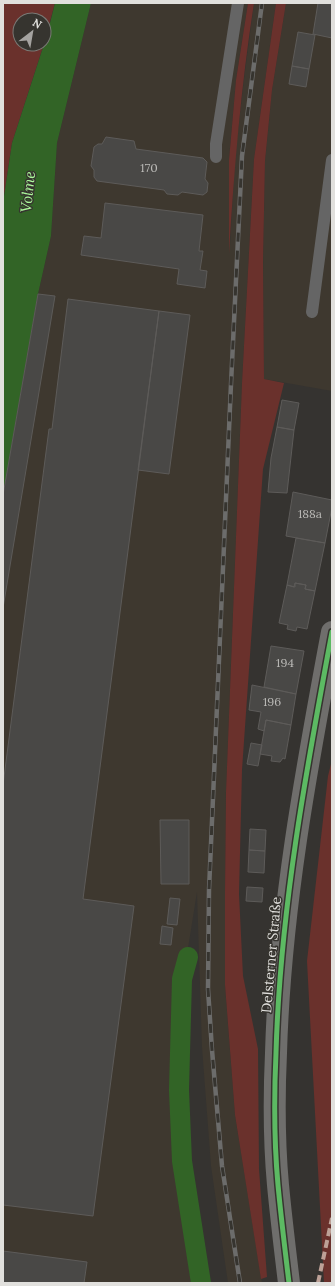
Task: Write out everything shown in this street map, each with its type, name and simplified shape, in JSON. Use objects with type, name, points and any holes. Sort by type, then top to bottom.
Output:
[{"type":"main road","name":"Delsterner Straße","points":[[289,1283],[278,1184],[276,1119],[276,1053],[281,952],[304,779],[332,632]]},
{"type":"lane","points":[[216,157],[216,144],[238,3]]},
{"type":"lane","points":[[312,312],[332,160]]},
{"type":"shaded area","points":[[3,3],[55,3],[52,14],[52,12],[12,12],[12,52],[41,52],[12,143],[3,203]]},
{"type":"shaded area","points":[[91,3],[248,3],[236,80],[229,160],[230,245],[235,156],[254,3],[276,3],[254,159],[242,383],[226,792],[225,985],[235,1115],[262,1283],[228,1283],[211,1166],[202,1047],[197,892],[177,1017],[172,1134],[191,1283],[3,1283],[3,495],[38,294],[51,236],[57,143]]},
{"type":"shaded area","points":[[248,3],[254,3],[238,128],[229,254],[229,160],[236,80]]},
{"type":"shaded area","points":[[276,3],[286,3],[272,90],[265,161],[263,262],[264,379],[284,383],[263,469],[242,770],[239,894],[243,976],[258,1049],[259,1169],[267,1277],[261,1279],[235,1115],[225,985],[226,792],[242,383],[254,159]]},
{"type":"shaded area","points":[[286,3],[332,3],[332,391],[264,379],[263,262],[265,161],[272,90]]},
{"type":"shaded area","points":[[332,760],[332,1283],[324,1283],[307,961],[328,776]]},
{"type":"water","name":"Volme","points":[[55,3],[91,3],[57,143],[51,236],[38,294],[3,495],[3,203],[12,143],[41,52],[52,52],[52,15]]},
{"type":"building","points":[[318,3],[332,3],[332,38],[313,34]]},
{"type":"building","points":[[298,32],[315,35],[309,69],[292,66]]},
{"type":"building","points":[[292,66],[309,69],[306,87],[289,84]]},
{"type":"building","points":[[106,137],[134,141],[136,149],[203,158],[207,162],[205,179],[208,183],[207,192],[203,195],[182,192],[178,195],[167,194],[164,190],[97,181],[94,177],[94,170],[91,166],[94,147],[98,144],[102,144]]},
{"type":"building","points":[[105,203],[203,215],[199,251],[203,251],[200,270],[207,271],[205,288],[177,284],[179,269],[81,255],[84,236],[101,238]]},
{"type":"building","points":[[38,294],[55,296],[3,608],[3,495]]},
{"type":"building","points":[[68,299],[159,311],[83,899],[134,906],[93,1216],[3,1205],[3,785],[49,429],[52,429]]},
{"type":"building","points":[[159,311],[190,315],[169,474],[138,470]]},
{"type":"building","points":[[282,400],[299,403],[294,430],[277,427]]},
{"type":"building","points":[[277,427],[294,430],[287,493],[268,492],[271,458]]},
{"type":"building","points":[[293,492],[332,500],[325,543],[286,536]]},
{"type":"building","points":[[296,538],[325,543],[315,591],[305,589],[306,585],[295,583],[294,587],[287,585]]},
{"type":"building","points":[[295,583],[306,585],[305,589],[315,591],[307,629],[297,627],[296,631],[287,629],[288,625],[279,623],[287,585],[295,587]]},
{"type":"building","points":[[271,646],[304,651],[296,694],[264,687]]},
{"type":"building","points":[[252,685],[296,694],[291,725],[266,720],[264,731],[258,729],[261,712],[249,710]]},
{"type":"building","points":[[266,720],[291,725],[285,759],[283,758],[280,762],[271,761],[272,756],[260,754]]},
{"type":"building","points":[[251,743],[262,745],[258,766],[247,764]]},
{"type":"building","points":[[160,820],[189,820],[189,884],[161,884]]},
{"type":"building","points":[[250,829],[266,830],[265,851],[249,850]]},
{"type":"building","points":[[249,850],[265,851],[264,873],[248,872]]},
{"type":"building","points":[[247,887],[263,888],[262,902],[246,901]]},
{"type":"building","points":[[170,898],[180,899],[177,925],[167,924]]},
{"type":"building","points":[[162,926],[173,928],[171,945],[160,944]]},
{"type":"building","points":[[3,1251],[87,1262],[84,1283],[3,1283]]},
{"type":"waterway","points":[[188,957],[182,979],[179,1090],[182,1161],[201,1283]]},
{"type":"railway","points":[[240,1283],[222,1166],[212,1050],[208,989],[209,890],[242,156],[262,3]]},
{"type":"marked path","points":[[318,1283],[332,1218]]},
{"type":"cycle path","points":[[289,1283],[278,1185],[275,1135],[278,1000],[296,841],[332,632]]}]
